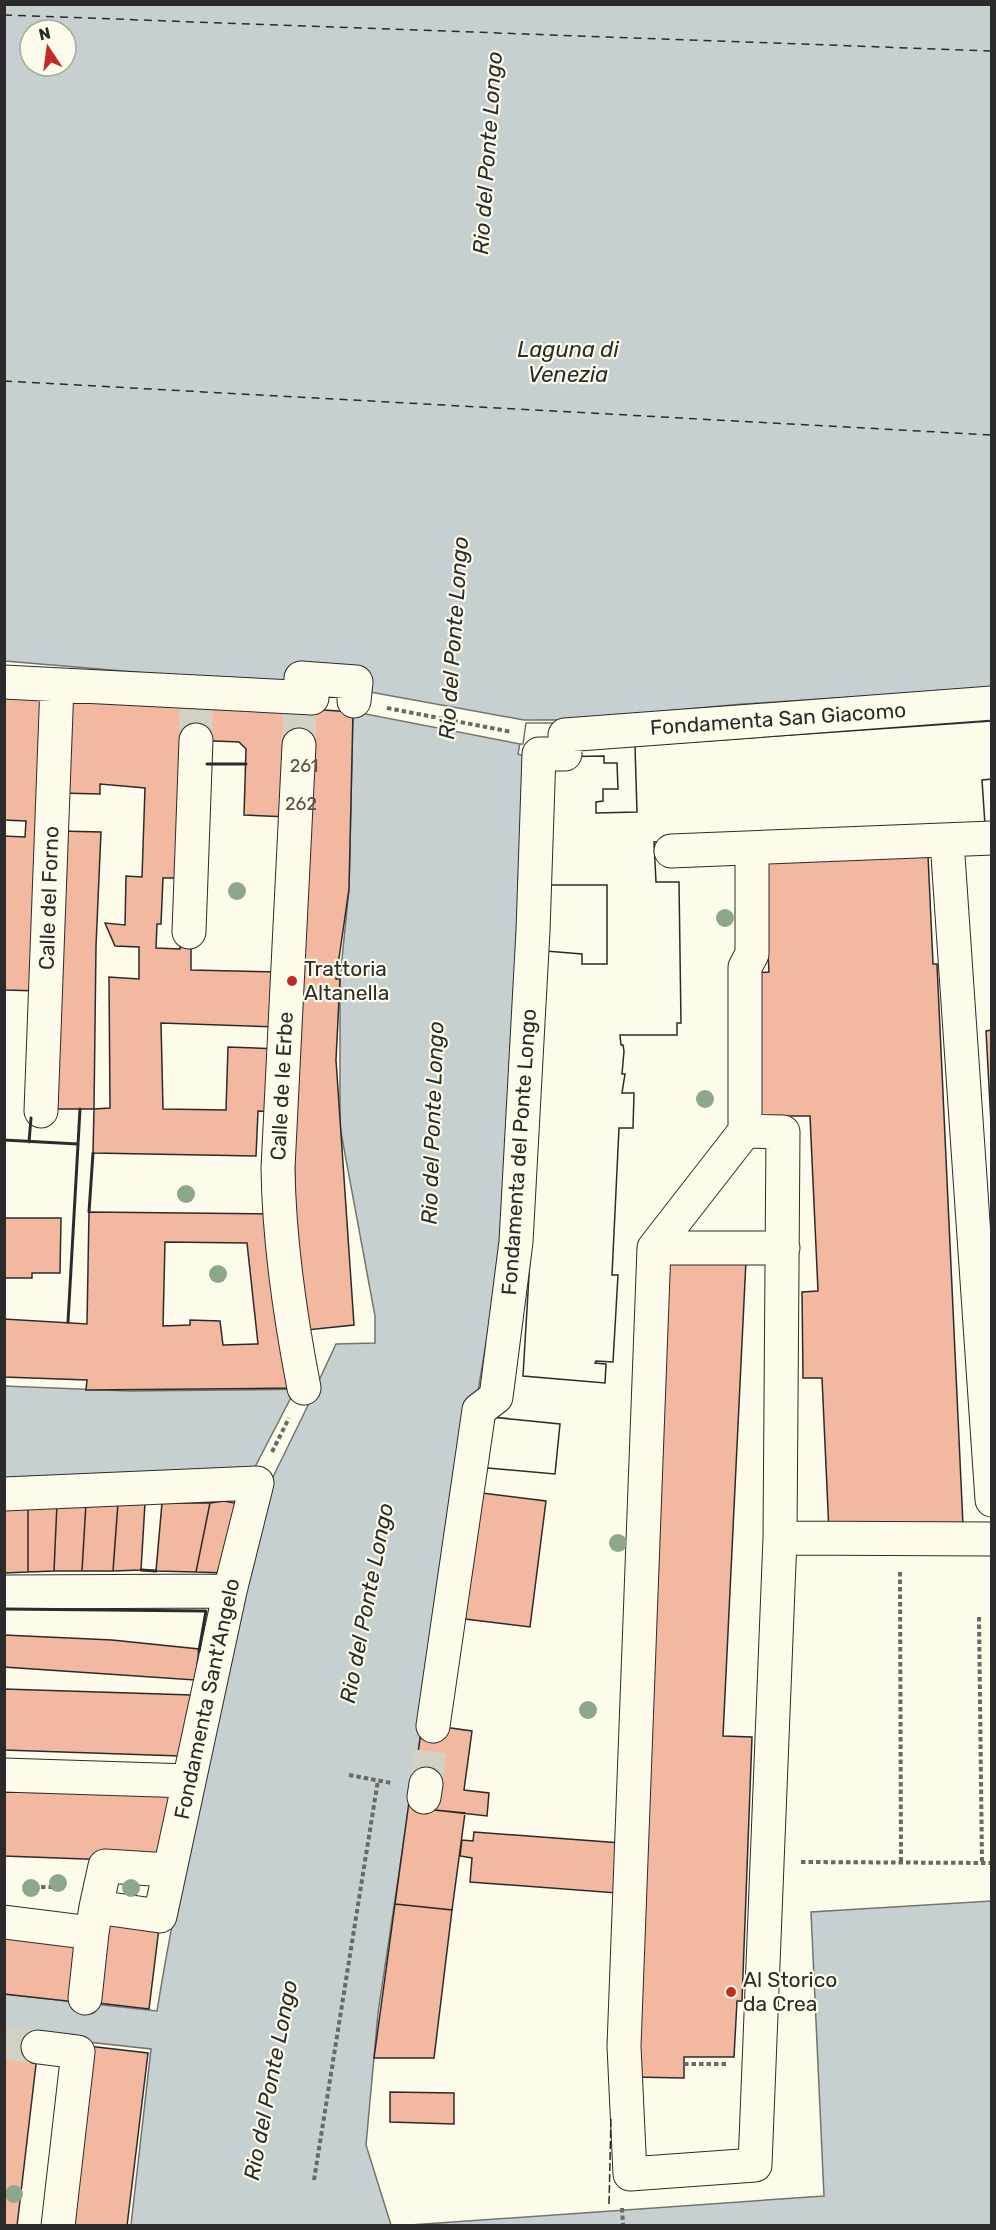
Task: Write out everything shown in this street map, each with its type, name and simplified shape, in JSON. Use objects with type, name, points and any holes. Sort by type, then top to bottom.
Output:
[{"type":"street","points":[[4,682],[196,696],[304,701],[301,678],[356,682],[354,701]]},
{"type":"street","name":"Calle del Forno","points":[[41,1111],[57,685]]},
{"type":"street","name":"Fondamenta San Giacomo","points":[[532,744],[565,754],[565,735],[992,703]]},
{"type":"street","points":[[189,932],[195,741]]},
{"type":"street","name":"Fondamenta del Ponte Longo","points":[[434,1726],[479,1410],[495,1397],[516,1242],[533,931],[532,744]]},
{"type":"street","name":"Calle de le Erbe","points":[[298,745],[279,1168],[282,1236],[295,1340],[304,1388]]},
{"type":"street","points":[[671,851],[992,838]]},
{"type":"street","points":[[947,841],[992,1500]]},
{"type":"street","points":[[745,1131],[783,1132],[780,1538],[755,2165],[630,2174],[624,2046],[654,1248],[745,1131],[745,967],[752,954],[752,848]]},
{"type":"street","points":[[654,1248],[783,1248]]},
{"type":"street","points":[[4,1494],[257,1483]]},
{"type":"street","name":"Fondamenta Sant'Angelo","points":[[87,1909],[160,1916],[230,1591],[257,1483]]},
{"type":"street","points":[[780,1538],[992,1539]]},
{"type":"street","points":[[4,1592],[230,1591]]},
{"type":"street","points":[[4,1775],[189,1781]]},
{"type":"street","points":[[85,1998],[87,1909],[105,1866],[170,1870]]},
{"type":"street","points":[[4,1922],[87,1909]]},
{"type":"street","points":[[38,2047],[78,2052],[58,2226]]},
{"type":"path","points":[[354,701],[532,744]]},
{"type":"path","points":[[257,1483],[304,1388]]},
{"type":"path","points":[[900,1538],[901,1863]]},
{"type":"path","points":[[979,1617],[982,1863]]},
{"type":"path","points":[[349,1775],[425,1790]]},
{"type":"path","points":[[314,2180],[378,1780]]},
{"type":"path","points":[[767,1862],[992,1863]]},
{"type":"path","points":[[14,1887],[87,1909]]},
{"type":"path","points":[[621,2199],[623,2226]]},
{"type":"water","name":"Laguna di Venezia","points":[[5,5],[991,5],[991,695],[949,691],[743,704],[566,720],[524,721],[518,754],[530,758],[503,1241],[409,1806],[378,2013],[366,2145],[391,2225],[131,2225],[151,2049],[5,2033],[5,1994],[157,2011],[195,1810],[272,1479],[5,1483],[4,1386],[129,1391],[315,1389],[336,1344],[375,1343],[375,1316],[340,1127],[340,979],[349,889],[353,712],[359,691],[5,661]]},
{"type":"water","points":[[991,1901],[991,2225],[410,2225],[824,2196],[811,1912]]},
{"type":"pier","points":[[359,690],[524,720],[566,720],[566,723],[526,723],[523,744],[520,744],[350,711]]},
{"type":"pier","points":[[296,1388],[316,1389],[272,1479],[255,1467]]},
{"type":"building","points":[[4,689],[54,691],[41,991],[4,990],[4,836],[25,837],[26,821],[4,820]]},
{"type":"building","points":[[60,692],[353,712],[349,889],[336,979],[340,979],[336,1060],[354,1325],[297,1331],[289,817],[244,815],[246,749],[239,742],[190,740],[184,878],[163,878],[161,924],[157,924],[156,948],[180,949],[180,939],[191,940],[191,970],[281,972],[280,1027],[161,1023],[163,1109],[226,1110],[228,1047],[279,1049],[276,1112],[258,1111],[256,1156],[93,1153],[94,1109],[110,1108],[109,977],[139,979],[139,947],[115,946],[105,923],[125,925],[126,876],[142,877],[145,788],[100,784],[100,794],[59,793]]},
{"type":"building","points":[[992,721],[992,779],[982,780],[985,825],[654,842],[656,882],[679,882],[681,1023],[677,1023],[677,1035],[620,1035],[624,1051],[622,1074],[625,1074],[622,1093],[634,1093],[633,1128],[619,1128],[612,1275],[618,1275],[613,1362],[596,1361],[595,1363],[606,1364],[605,1383],[523,1376],[543,1041],[546,951],[582,954],[582,964],[607,964],[607,885],[544,885],[543,757],[604,756],[604,763],[617,763],[618,789],[603,789],[603,801],[596,802],[596,813],[637,812],[635,746]]},
{"type":"building","points":[[992,721],[992,779],[982,780],[985,825],[654,842],[656,882],[679,882],[681,1023],[677,1023],[677,1035],[620,1035],[624,1051],[622,1074],[625,1074],[622,1093],[634,1093],[633,1128],[619,1128],[612,1275],[618,1275],[613,1362],[596,1361],[595,1363],[606,1364],[605,1383],[523,1376],[543,1041],[546,951],[582,954],[582,964],[607,964],[607,885],[544,885],[543,757],[604,756],[604,763],[617,763],[618,789],[603,789],[603,801],[596,802],[596,813],[637,812],[635,746]]},
{"type":"building","points":[[59,831],[101,832],[96,946],[94,1109],[46,1109]]},
{"type":"building","points":[[928,855],[933,964],[937,964],[963,1525],[829,1532],[822,1378],[803,1378],[802,1292],[818,1291],[810,1116],[755,1116],[753,973],[769,972],[763,863]]},
{"type":"building","points":[[992,1030],[992,1142],[986,1031]]},
{"type":"building","points":[[89,1212],[275,1214],[296,1388],[86,1390],[87,1380],[4,1377],[4,1319],[87,1324]],"holes":[[[165,1242],[247,1243],[258,1344],[223,1345],[220,1321],[190,1320],[190,1325],[163,1326]]]},
{"type":"building","points":[[4,1218],[61,1218],[60,1273],[32,1273],[32,1278],[4,1278]]},
{"type":"building","points":[[746,1260],[723,1736],[752,1737],[742,2001],[737,2001],[734,2057],[684,2057],[684,2078],[632,2077],[662,1261]]},
{"type":"building","points":[[482,1416],[560,1424],[555,1474],[477,1467]]},
{"type":"building","points":[[482,1416],[560,1424],[555,1474],[477,1467]]},
{"type":"building","points":[[474,1492],[546,1501],[530,1627],[457,1618]]},
{"type":"building","points":[[224,1501],[240,1504],[226,1573],[196,1572],[210,1503]]},
{"type":"building","points":[[28,1503],[28,1572],[4,1573],[4,1504]]},
{"type":"building","points":[[28,1503],[57,1503],[54,1571],[28,1572]]},
{"type":"building","points":[[57,1503],[86,1503],[82,1571],[54,1571]]},
{"type":"building","points":[[86,1503],[118,1503],[113,1571],[82,1571]]},
{"type":"building","points":[[118,1503],[145,1503],[141,1570],[113,1571]]},
{"type":"building","points":[[162,1503],[210,1503],[196,1572],[156,1571]]},
{"type":"building","points":[[4,1635],[112,1640],[199,1649],[195,1680],[4,1667]]},
{"type":"building","points":[[4,1689],[192,1695],[180,1756],[4,1750]]},
{"type":"building","points":[[422,1724],[472,1731],[464,1790],[489,1793],[487,1816],[435,1810],[437,1786],[414,1783]]},
{"type":"building","points":[[4,1792],[177,1794],[165,1862],[4,1856]]},
{"type":"building","points":[[409,1802],[435,1805],[435,1810],[465,1813],[452,1910],[395,1904]]},
{"type":"building","points":[[474,1832],[621,1843],[617,1893],[470,1882],[472,1858],[460,1856],[462,1840],[473,1841]]},
{"type":"building","points":[[395,1904],[452,1910],[434,2058],[374,2058]]},
{"type":"building","points":[[98,1920],[159,1928],[149,2009],[89,2002]]},
{"type":"building","points":[[4,1930],[84,1940],[76,2002],[4,1994]]},
{"type":"building","points":[[4,2035],[39,2039],[17,2226],[4,2226]]},
{"type":"building","points":[[88,2046],[148,2053],[127,2226],[67,2226]]},
{"type":"building","points":[[390,2092],[454,2093],[454,2124],[390,2122]]},
{"type":"ferry route","points":[[4,15],[992,51]]},
{"type":"ferry route","points":[[4,381],[992,435]]},
{"type":"tunnel","points":[[196,699],[196,740]]},
{"type":"tunnel","points":[[299,745],[300,708]]},
{"type":"tunnel","points":[[426,1784],[433,1726]]},
{"type":"tunnel","points":[[4,2043],[38,2047]]},
{"type":"fence","points":[[609,2204],[611,2117]]},
{"type":"wall","points":[[207,764],[246,764]]},
{"type":"wall","points":[[68,1322],[80,1109]]},
{"type":"wall","points":[[29,1142],[31,1118]]},
{"type":"wall","points":[[4,1140],[78,1144]]},
{"type":"wall","points":[[89,1212],[93,1153]]},
{"type":"wall","points":[[141,1570],[156,1571]]},
{"type":"wall","points":[[4,1609],[206,1611],[199,1651]]},
{"type":"place","name":"Trattoria Altanella","points":[[292,981]]},
{"type":"place","name":"Al Storico da Crea","points":[[731,1992]]},
{"type":"water label","name":"Rio del Ponte Longo","points":[[487,153]]},
{"type":"water label","name":"Rio del Ponte Longo","points":[[453,638]]},
{"type":"water label","name":"Rio del Ponte Longo","points":[[432,1123]]},
{"type":"water label","name":"Rio del Ponte Longo","points":[[366,1603]]},
{"type":"water label","name":"Rio del Ponte Longo","points":[[270,2080]]}]
